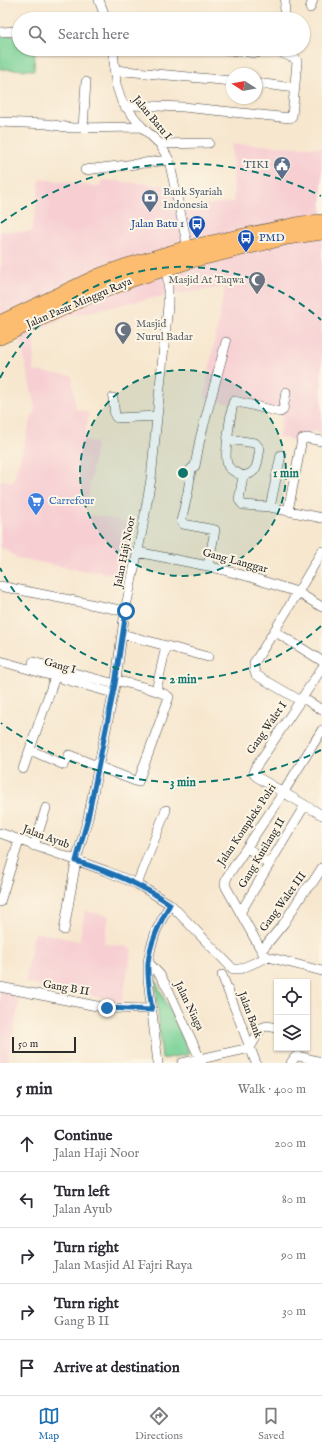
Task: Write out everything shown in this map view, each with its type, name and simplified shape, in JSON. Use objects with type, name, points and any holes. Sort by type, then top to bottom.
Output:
[{"type":"main road","name":"Jalan Pasar Minggu Raya","points":[[0,323],[99,276],[124,267],[188,248],[301,224],[322,222]]},
{"type":"main road","name":"Jalan Pasar Minggu Raya","points":[[0,337],[121,283],[166,268],[192,260],[286,237],[322,232]]},
{"type":"street","points":[[99,0],[103,12]]},
{"type":"street","points":[[284,12],[285,2]]},
{"type":"street","points":[[0,32],[12,31]]},
{"type":"street","name":"Jalan Batu I","points":[[113,56],[116,84],[125,107],[142,127],[160,144],[169,160],[188,248]]},
{"type":"street","points":[[125,107],[131,105],[183,107],[287,119],[292,116],[296,59],[289,56]]},
{"type":"street","points":[[114,70],[226,80]]},
{"type":"street","points":[[83,128],[86,82]]},
{"type":"street","points":[[262,84],[295,88]]},
{"type":"street","points":[[0,122],[47,124],[72,128],[142,127]]},
{"type":"street","points":[[160,144],[209,143]]},
{"type":"street","points":[[85,170],[169,160]]},
{"type":"street","name":"Jalan Haji Noor","points":[[64,930],[76,861],[88,818],[116,682],[122,634],[151,479],[168,305],[166,268]]},
{"type":"street","points":[[208,566],[215,530],[183,524],[181,521],[190,482],[191,469],[195,466],[200,440],[226,342]]},
{"type":"street","points":[[228,439],[258,445],[260,449],[255,469],[250,474],[243,476],[231,470],[226,461],[228,439],[234,401],[280,412],[283,410],[286,392]]},
{"type":"street","points":[[114,398],[115,416],[117,418],[157,416]]},
{"type":"street","points":[[288,511],[302,439],[306,438],[322,441]]},
{"type":"street","points":[[270,507],[281,455]]},
{"type":"street","points":[[243,476],[239,500],[240,504],[270,507],[322,518]]},
{"type":"street","name":"Gang Langgar","points":[[137,552],[208,566],[250,577],[297,592],[322,607]]},
{"type":"street","points":[[322,553],[297,592],[289,609],[254,663],[256,676],[322,710]]},
{"type":"street","points":[[0,586],[126,611]]},
{"type":"street","points":[[274,632],[322,661]]},
{"type":"street","points":[[122,634],[208,657]]},
{"type":"street","points":[[156,691],[166,646]]},
{"type":"street","name":"Gang I","points":[[0,660],[113,693]]},
{"type":"street","points":[[30,750],[64,765],[69,755],[138,782],[169,697],[166,694],[156,691],[32,662]]},
{"type":"street","name":"Gang Walet I","points":[[283,793],[257,777],[254,770],[322,668]]},
{"type":"street","points":[[23,769],[55,677]]},
{"type":"street","name":"Jalan Kompleks Polri","points":[[264,954],[225,884],[227,877],[321,733]]},
{"type":"street","points":[[283,793],[322,815]]},
{"type":"street","name":"Gang Kutilang II","points":[[240,913],[305,805]]},
{"type":"street","points":[[34,846],[46,808]]},
{"type":"street","points":[[137,884],[166,810]]},
{"type":"street","name":"Jalan Ayub","points":[[0,833],[106,871],[137,884],[170,904],[233,969],[240,970],[264,954]]},
{"type":"street","points":[[0,902],[19,841]]},
{"type":"street","points":[[247,847],[269,865]]},
{"type":"street","name":"Gang Walet III","points":[[264,954],[305,890],[313,882],[322,868]]},
{"type":"street","points":[[158,1063],[148,978],[148,962],[156,931],[170,904]]},
{"type":"street","points":[[264,954],[322,971]]},
{"type":"street","name":"Jalan Niaga","points":[[148,962],[157,971],[167,987],[201,1061]]},
{"type":"street","name":"Jalan Bank","points":[[222,975],[256,1063]]},
{"type":"street","name":"Gang B II","points":[[0,987],[107,1008],[152,1010]]},
{"type":"street","points":[[182,1063],[201,1061],[250,1048],[261,1028],[267,1026],[274,1027]]},
{"type":"street","points":[[291,1063],[295,1057],[298,1056],[322,1062]]},
{"type":"shaded area","points":[[232,144],[322,148],[322,433],[310,431],[307,443],[278,437],[283,415],[204,398],[225,287],[152,298],[65,317],[35,332],[33,371],[72,376],[76,409],[89,413],[84,440],[96,443],[86,514],[133,523],[127,577],[18,558],[0,547],[0,480],[13,482],[35,407],[19,337],[0,344],[0,266],[2,266],[0,231],[32,232],[40,179],[100,187],[103,180],[172,185],[177,207],[234,202]]},
{"type":"shaded area","points":[[85,911],[109,916],[104,943],[132,948],[122,1002],[25,983],[34,932],[79,941]]},
{"type":"shaded area","points":[[0,990],[21,994],[7,1063],[0,1063]]},
{"type":"green space","points":[[0,35],[12,36],[12,56],[35,56],[34,70],[0,69]]},
{"type":"green space","points":[[155,979],[190,1054],[162,1059]]},
{"type":"place","name":"TIKI","points":[[282,180]]},
{"type":"place","name":"Bank Syariah Indonesia","points":[[150,213]]},
{"type":"place","name":"Jalan Batu 1","points":[[197,239]]},
{"type":"place","name":"PMD","points":[[246,253]]},
{"type":"place","name":"Masjid At Taqwa","points":[[257,295]]},
{"type":"place","name":"Masjid Nurul Badar","points":[[123,345]]},
{"type":"place","name":"Carrefour","points":[[36,516]]},
{"type":"route","points":[[107,1008],[152,1010],[148,978],[148,962],[156,931],[170,904],[137,884],[106,871],[76,861],[88,818],[99,767],[115,684],[126,611]]}]
